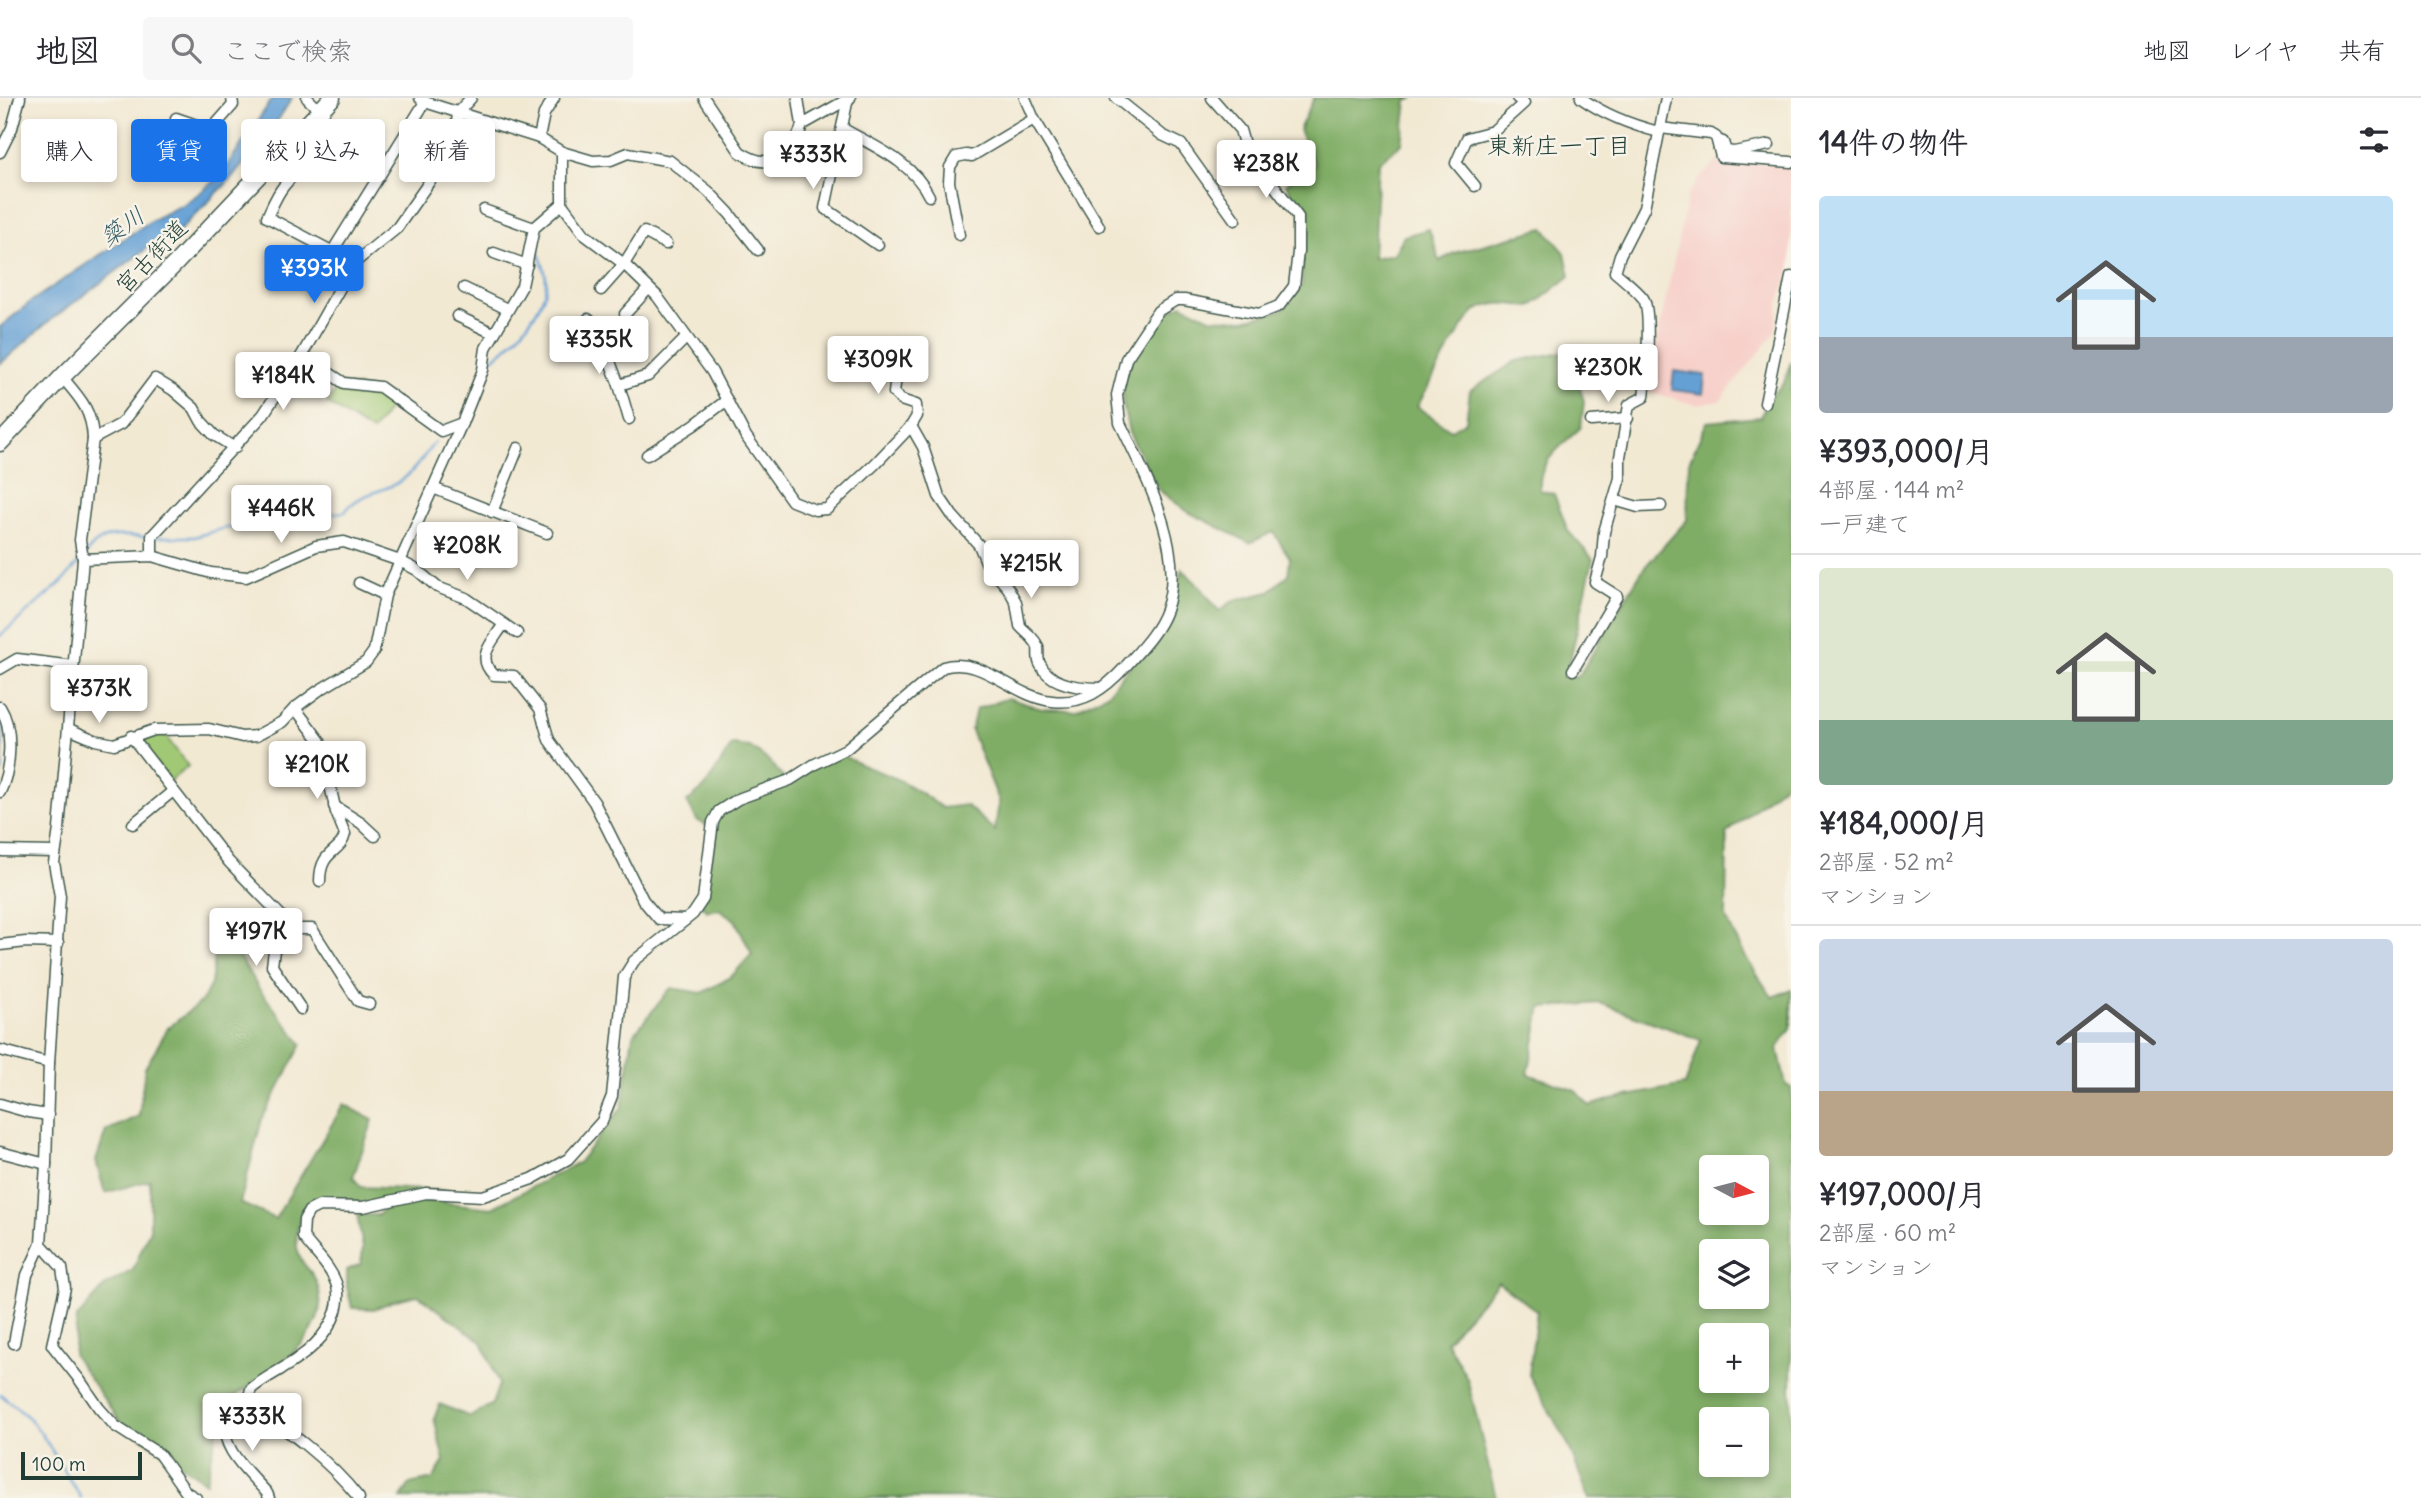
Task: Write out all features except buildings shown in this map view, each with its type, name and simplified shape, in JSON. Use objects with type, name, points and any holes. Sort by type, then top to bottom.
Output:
[{"type":"highway","name":"宮古街道","points":[[0,443],[166,274],[325,105]]},
{"type":"street","points":[[0,152],[12,128],[20,98]]},
{"type":"street","points":[[176,118],[211,130],[233,104],[232,98]]},
{"type":"street","points":[[307,98],[325,105],[325,123],[319,145],[281,190],[267,217],[354,263]]},
{"type":"street","points":[[152,556],[152,536],[263,415],[302,355],[354,263],[397,228],[455,145],[458,112],[471,98]]},
{"type":"street","points":[[539,138],[544,114],[554,98]]},
{"type":"street","points":[[704,98],[735,146],[749,158],[769,161],[780,159],[788,153],[799,137],[802,125],[798,98]]},
{"type":"street","points":[[1025,98],[1034,119],[1098,226]]},
{"type":"street","points":[[1116,98],[1162,135],[1181,144],[1235,220]]},
{"type":"street","points":[[269,1498],[229,1450],[223,1428],[224,1415],[247,1403],[251,1389],[316,1345],[328,1330],[339,1301],[337,1285],[328,1268],[303,1237],[304,1220],[309,1211],[320,1206],[363,1207],[426,1193],[483,1196],[531,1179],[568,1159],[602,1121],[612,1096],[624,977],[634,961],[693,914],[703,899],[713,822],[719,811],[738,799],[790,780],[846,749],[943,667],[954,663],[975,666],[994,678],[1043,700],[1069,702],[1085,699],[1115,678],[1155,631],[1166,610],[1171,571],[1161,512],[1117,410],[1118,386],[1126,359],[1158,311],[1176,300],[1203,302],[1259,314],[1279,306],[1294,286],[1298,252],[1298,217],[1273,184],[1249,161],[1240,130],[1212,98]]},
{"type":"street","points":[[1475,186],[1456,163],[1467,138],[1493,131],[1524,103],[1517,98]]},
{"type":"street","points":[[1581,98],[1615,118],[1638,127],[1712,134],[1721,157],[1791,162]]},
{"type":"street","points":[[1573,670],[1617,596],[1595,582],[1602,557],[1604,532],[1620,478],[1620,457],[1629,405],[1644,397],[1647,305],[1615,272],[1616,264],[1644,208],[1666,98]]},
{"type":"street","points":[[802,125],[849,99]]},
{"type":"street","points":[[849,99],[825,208],[878,245]]},
{"type":"street","points":[[332,252],[423,100],[539,138],[562,152],[593,161],[611,160],[628,153],[670,161],[708,191],[758,250]]},
{"type":"street","points":[[959,235],[949,183],[950,167],[956,157],[972,156],[1034,119]]},
{"type":"street","points":[[842,128],[892,156],[923,184],[929,196]]},
{"type":"street","points":[[1716,141],[1723,142],[1726,150],[1734,152],[1769,145]]},
{"type":"street","points":[[562,152],[562,204],[585,235],[624,264],[657,296],[712,372],[746,435],[792,501],[815,510],[827,509],[875,464],[917,416],[916,405],[901,400],[894,393],[899,351],[881,349]]},
{"type":"street","points":[[69,729],[95,740],[114,744],[155,730],[209,729],[242,737],[256,736],[282,722],[295,708],[318,691],[366,662],[374,651],[386,595],[462,423],[482,370],[486,348],[522,286],[534,228],[562,204]]},
{"type":"street","points":[[484,210],[534,228]]},
{"type":"street","points":[[601,290],[624,264],[644,232],[666,244]]},
{"type":"street","points":[[494,253],[527,265]]},
{"type":"street","points":[[1765,403],[1790,282]]},
{"type":"street","points":[[464,288],[507,309]]},
{"type":"street","points":[[625,314],[648,289]]},
{"type":"street","points":[[457,316],[493,333]]},
{"type":"street","points":[[588,319],[596,325],[629,419]]},
{"type":"street","points":[[619,385],[648,376],[686,338]]},
{"type":"street","points":[[302,355],[344,383],[380,387],[442,432],[462,423]]},
{"type":"street","points":[[14,1343],[27,1275],[41,1244],[60,896],[54,863],[69,729],[83,559],[80,540],[93,439],[88,409],[62,377]]},
{"type":"street","points":[[93,439],[121,424],[155,379],[194,408],[201,421],[214,435],[235,448]]},
{"type":"street","points":[[647,455],[727,400]]},
{"type":"street","points":[[1591,421],[1628,418]]},
{"type":"street","points":[[911,426],[923,447],[939,496],[979,545],[987,564],[1016,601],[1020,626],[1034,639],[1039,663],[1057,681],[1080,688],[1102,688]]},
{"type":"street","points":[[492,512],[517,448]]},
{"type":"street","points":[[433,488],[547,533]]},
{"type":"street","points":[[1614,500],[1638,507],[1661,506]]},
{"type":"street","points":[[83,559],[152,556],[211,573],[246,577],[316,545],[344,542],[356,544],[417,570],[436,587],[466,598],[517,633]]},
{"type":"street","points":[[359,583],[386,595]]},
{"type":"street","points":[[503,625],[485,655],[486,668],[494,675],[514,676],[540,709],[549,740],[594,802],[643,900],[659,919],[685,919]]},
{"type":"street","points":[[0,668],[17,659],[73,666]]},
{"type":"street","points":[[0,707],[5,716],[9,746],[7,774],[0,792]]},
{"type":"street","points":[[295,708],[320,741],[334,806],[345,839],[324,860],[320,881]]},
{"type":"street","points":[[131,736],[229,862],[294,929],[312,929],[358,1001],[369,1004]]},
{"type":"street","points":[[133,824],[173,791]]},
{"type":"street","points":[[334,806],[375,836]]},
{"type":"street","points":[[0,851],[55,852]]},
{"type":"street","points":[[294,929],[274,950],[272,967],[301,1009]]},
{"type":"street","points":[[0,945],[26,942],[58,943]]},
{"type":"street","points":[[0,1050],[49,1063]]},
{"type":"street","points":[[0,1104],[48,1115]]},
{"type":"street","points":[[0,1152],[46,1164]]},
{"type":"street","points":[[41,1244],[62,1268],[65,1288],[52,1345],[115,1426],[159,1454],[186,1492],[196,1498]]},
{"type":"street","points":[[247,1403],[296,1435],[319,1455],[359,1498]]},
{"type":"shaded area","points":[[1719,160],[1791,166],[1791,265],[1779,304],[1775,333],[1720,401],[1696,405],[1648,391],[1688,195],[1700,178]]},
{"type":"green space","points":[[1314,98],[1414,98],[1407,101],[1402,143],[1378,163],[1373,258],[1394,254],[1404,236],[1429,229],[1440,261],[1454,253],[1544,228],[1565,253],[1570,276],[1531,307],[1497,304],[1484,307],[1471,315],[1417,407],[1451,430],[1466,421],[1470,391],[1516,361],[1568,351],[1584,401],[1581,427],[1547,462],[1540,480],[1540,490],[1554,494],[1568,531],[1593,559],[1567,674],[1575,678],[1580,674],[1643,569],[1687,520],[1689,462],[1707,422],[1760,417],[1771,396],[1784,383],[1791,362],[1791,778],[1727,833],[1726,918],[1746,958],[1772,997],[1791,990],[1791,1029],[1778,1048],[1786,1085],[1791,1087],[1791,1498],[1589,1498],[1568,1444],[1529,1375],[1537,1311],[1498,1282],[1446,1341],[1467,1378],[1496,1498],[401,1498],[410,1484],[433,1479],[444,1461],[434,1418],[440,1404],[470,1417],[492,1404],[499,1384],[482,1342],[418,1295],[374,1309],[352,1308],[347,1287],[347,1270],[361,1264],[363,1248],[357,1215],[378,1215],[391,1203],[431,1201],[492,1208],[578,1163],[622,1107],[633,1035],[671,988],[702,993],[731,977],[752,954],[735,920],[719,909],[707,911],[700,902],[712,829],[697,820],[687,802],[705,787],[732,745],[750,747],[769,761],[787,782],[840,754],[904,783],[942,808],[966,805],[995,831],[999,801],[971,731],[976,709],[1008,698],[1042,709],[1075,710],[1107,694],[1171,620],[1182,569],[1219,611],[1233,601],[1269,592],[1288,575],[1290,558],[1273,532],[1250,543],[1188,512],[1159,490],[1129,433],[1123,404],[1123,375],[1158,316],[1182,304],[1210,318],[1244,320],[1282,310],[1302,285],[1303,216],[1286,184],[1315,165],[1299,130]],"holes":[[[1600,1003],[1701,1040],[1685,1085],[1590,1106],[1575,1090],[1528,1074],[1541,1008]]]},
{"type":"green space","points":[[340,384],[379,391],[394,402],[372,432],[327,403]]},
{"type":"green space","points":[[164,734],[188,766],[170,781],[140,743],[153,735]]},
{"type":"green space","points":[[218,923],[259,989],[302,1044],[262,1119],[240,1203],[275,1219],[344,1104],[373,1120],[353,1177],[361,1187],[450,1191],[364,1204],[316,1201],[304,1207],[297,1231],[297,1249],[314,1277],[320,1298],[318,1318],[308,1336],[294,1352],[223,1405],[206,1482],[120,1422],[73,1355],[77,1318],[106,1285],[133,1270],[150,1229],[150,1180],[105,1193],[96,1161],[106,1131],[139,1116],[145,1068],[168,1028],[202,1001],[211,984]]},
{"type":"water","points":[[273,98],[292,98],[279,119],[259,119]]},
{"type":"water","points":[[241,145],[241,167],[232,178],[177,233],[165,235],[48,322],[0,364],[0,327],[33,300],[152,220],[184,204],[213,182],[227,182],[227,166]]},
{"type":"water","points":[[1674,371],[1705,375],[1703,394],[1672,390]]},
{"type":"waterway","points":[[490,361],[516,337],[544,296],[546,281],[538,252]]},
{"type":"waterway","points":[[278,518],[284,511],[314,515],[345,512],[357,500],[402,480],[435,442]]},
{"type":"waterway","points":[[156,537],[194,537],[225,528],[236,528],[253,517],[270,518]]},
{"type":"waterway","points":[[86,554],[104,538],[143,537]]},
{"type":"waterway","points":[[0,636],[63,581],[79,562]]},
{"type":"waterway","points":[[2,723],[2,772]]},
{"type":"waterway","points":[[0,1394],[28,1417],[41,1433],[81,1498]]},
{"type":"district","name":"東新庄一丁目","points":[[1559,145]]},
{"type":"water label","name":"簗川","points":[[122,226]]}]
